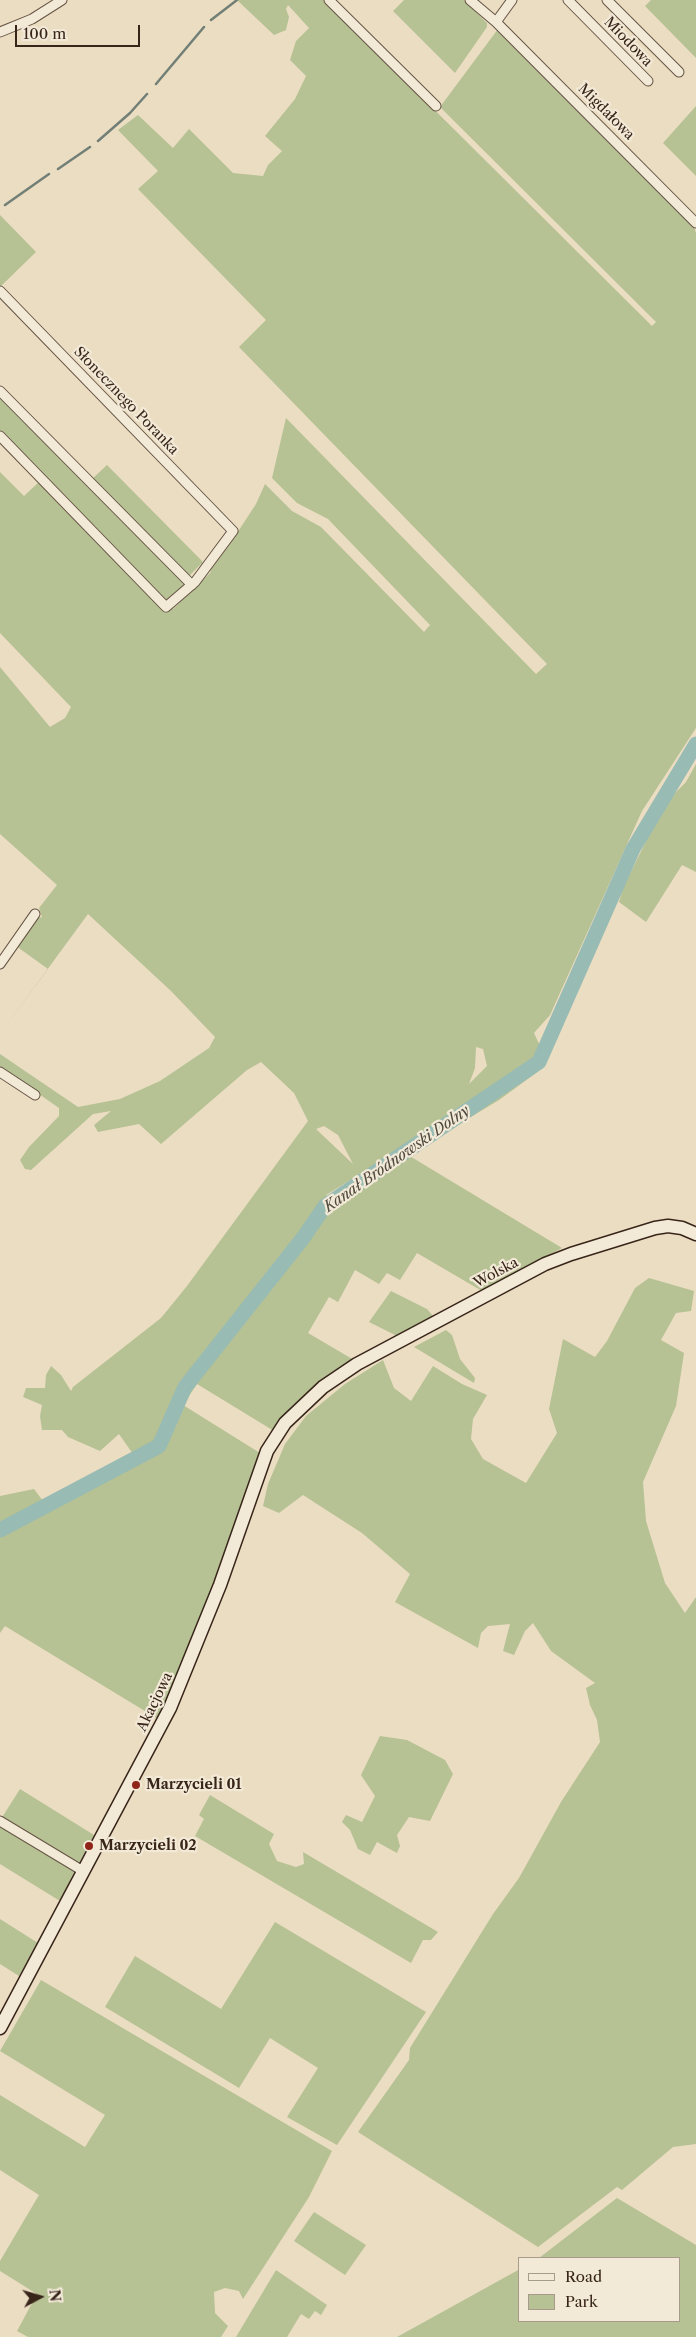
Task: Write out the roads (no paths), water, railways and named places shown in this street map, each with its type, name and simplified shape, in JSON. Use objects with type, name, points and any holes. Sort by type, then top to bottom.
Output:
[{"type":"street","points":[[0,32],[32,19],[62,0]]},
{"type":"street","points":[[329,0],[436,106]]},
{"type":"street","name":"Migdałowa","points":[[470,0],[496,22],[696,223]]},
{"type":"street","points":[[496,22],[512,0]]},
{"type":"street","name":"Miodowa","points":[[568,0],[648,81]]},
{"type":"street","points":[[607,0],[679,72]]},
{"type":"street","name":"Słonecznego Poranka","points":[[0,291],[233,530],[192,585]]},
{"type":"street","points":[[0,391],[192,585],[166,606],[0,436]]},
{"type":"street","points":[[0,964],[35,914]]},
{"type":"street","points":[[0,1072],[35,1096]]},
{"type":"street","name":"Wolska","points":[[323,1387],[357,1364],[545,1264],[655,1228],[668,1226],[682,1228],[696,1234]]},
{"type":"street","name":"Akacjowa","points":[[0,2028],[4,2010],[83,1871],[170,1708],[220,1585],[267,1451],[285,1423],[323,1387]]},
{"type":"street","points":[[0,1821],[83,1871]]},
{"type":"waterway","points":[[211,20],[237,0]]},
{"type":"waterway","points":[[156,84],[204,27]]},
{"type":"waterway","points":[[98,141],[130,113],[147,94]]},
{"type":"waterway","points":[[58,169],[90,147]]},
{"type":"waterway","points":[[5,205],[49,174]]},
{"type":"waterway","name":"Kanał Bródnowski Dolny","points":[[0,1530],[159,1446],[185,1387],[303,1238],[325,1206],[539,1062],[633,849],[696,744]]},
{"type":"place","name":"Marzycieli 01","points":[[136,1785]]},
{"type":"place","name":"Marzycieli 02","points":[[89,1846]]}]
